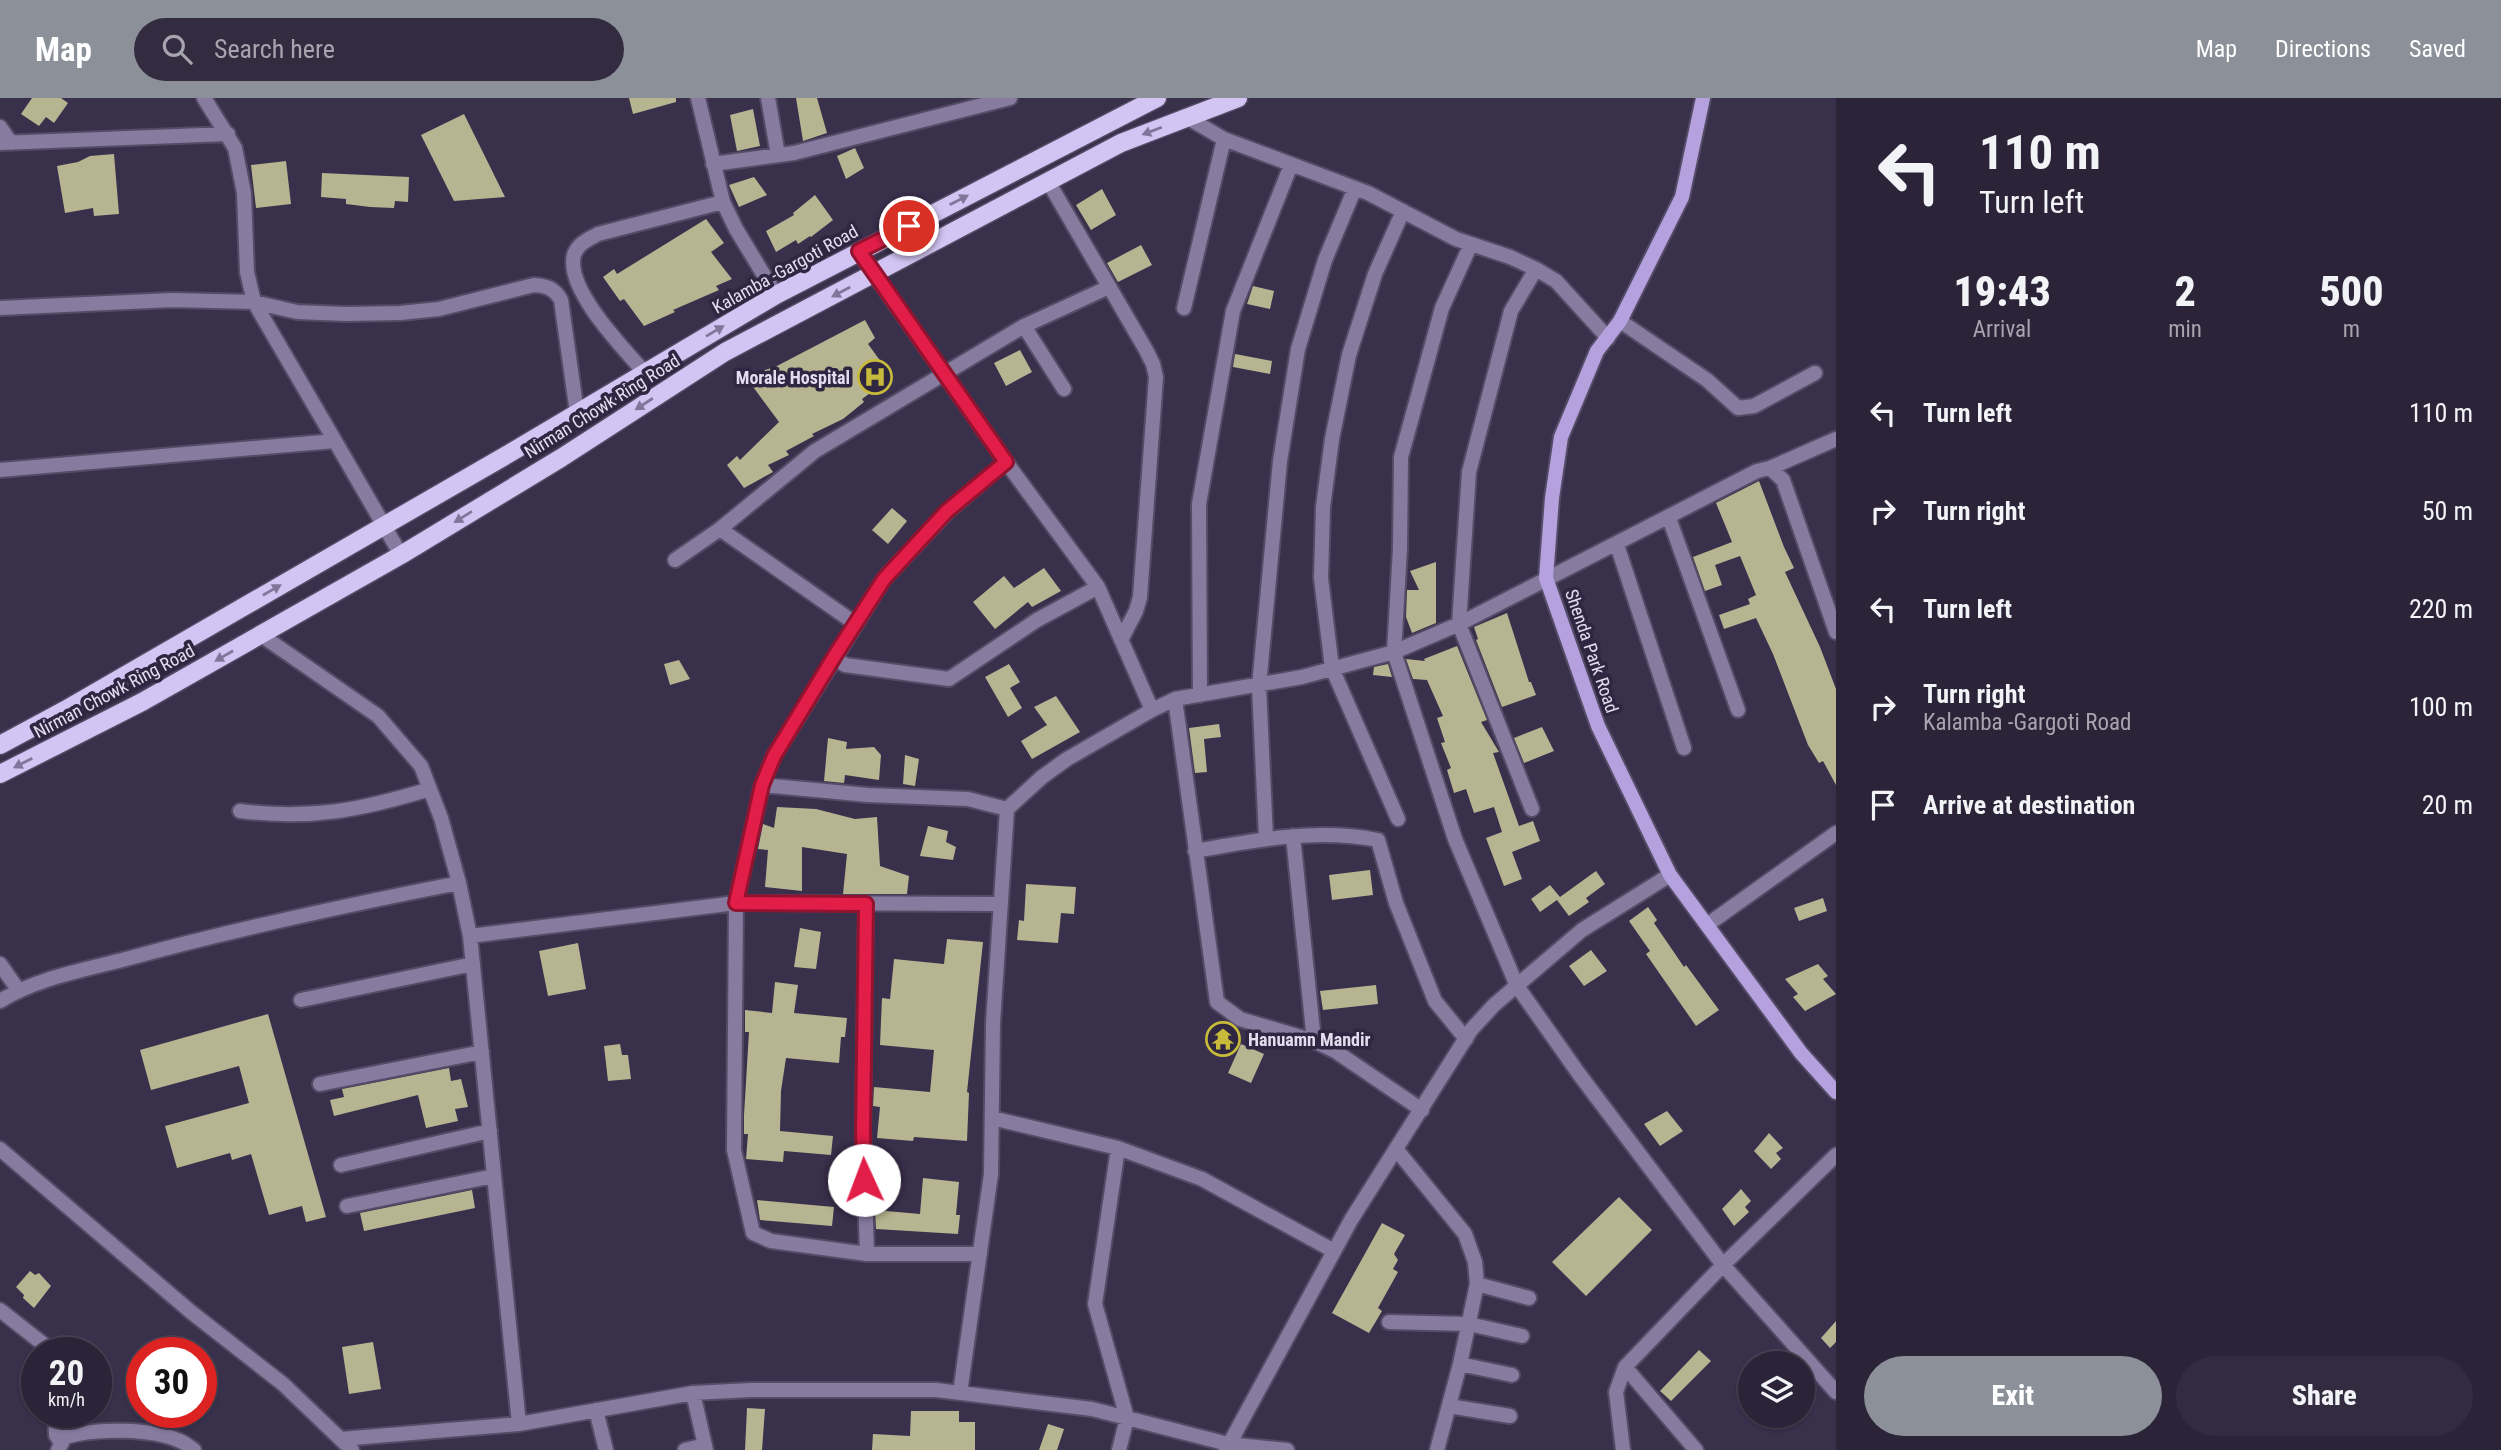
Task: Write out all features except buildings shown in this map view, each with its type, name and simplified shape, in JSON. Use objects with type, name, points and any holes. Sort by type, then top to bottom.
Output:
[{"type":"main road","name":"Kalamba -Gargoti Road","points":[[0,745],[510,453],[776,295],[1157,98]]},
{"type":"main road","name":"Nirman Chowk Ring Road","points":[[0,774],[142,702],[401,555],[561,458],[725,352],[1121,143],[1188,118],[1207,103],[1238,98]]},
{"type":"main road","name":"Shenda Park Road","points":[[1703,98],[1682,197],[1620,321],[1597,351],[1561,437],[1552,498],[1546,578],[1598,726],[1670,875],[1801,1053],[1836,1093]]},
{"type":"street","points":[[204,98],[235,148],[244,193],[247,272],[254,302],[401,555]]},
{"type":"street","points":[[698,98],[723,202],[776,295]]},
{"type":"street","points":[[768,98],[778,155]]},
{"type":"street","points":[[713,164],[844,142],[1010,98]]},
{"type":"street","points":[[1188,118],[1224,139],[1355,188],[1455,239],[1510,257],[1536,269],[1556,281],[1608,338]]},
{"type":"street","points":[[0,127],[6,143],[228,134]]},
{"type":"street","points":[[1184,309],[1224,139]]},
{"type":"street","points":[[1200,695],[1199,505],[1233,311],[1291,165]]},
{"type":"street","points":[[1049,183],[1146,350],[1156,377],[1140,597],[1121,640]]},
{"type":"street","points":[[1266,838],[1259,685],[1280,461],[1298,349],[1325,260],[1355,188]]},
{"type":"street","points":[[645,373],[584,297],[576,277],[574,256],[581,243],[598,234],[723,202]]},
{"type":"street","points":[[1398,819],[1332,668],[1321,578],[1323,507],[1332,439],[1349,355],[1375,274],[1403,211]]},
{"type":"street","points":[[1471,244],[1442,308],[1401,457],[1400,549],[1394,652],[1455,839],[1517,986],[1579,1074],[1723,1265],[1836,1392]]},
{"type":"street","points":[[859,251],[1006,462],[1098,587],[1152,710]]},
{"type":"street","points":[[1532,809],[1459,624],[1469,472],[1511,311],[1536,269]]},
{"type":"street","points":[[0,308],[160,300],[254,302],[297,312],[400,313],[439,309],[540,286],[556,292],[561,300],[577,413]]},
{"type":"street","points":[[675,560],[720,529],[815,451],[1024,326],[1109,287]]},
{"type":"street","points":[[1620,321],[1707,380],[1738,408],[1754,406],[1815,373]]},
{"type":"street","points":[[1024,326],[1064,389]]},
{"type":"street","points":[[960,1393],[990,1174],[993,1023],[1007,809],[1042,777],[1067,759],[1175,699],[1302,677],[1394,652],[1459,624],[1757,471],[1770,468],[1836,439]]},
{"type":"street","points":[[0,470],[335,441]]},
{"type":"street","points":[[979,1254],[867,1254],[771,1241],[753,1233],[734,1150],[736,903],[762,785],[774,756],[834,657],[884,579],[947,511],[1006,462]]},
{"type":"street","points":[[1770,468],[1783,480],[1836,632]]},
{"type":"street","points":[[1669,518],[1738,710]]},
{"type":"street","points":[[720,529],[856,624]]},
{"type":"street","points":[[1617,545],[1685,748]]},
{"type":"street","points":[[834,657],[845,666],[949,679],[1037,620],[1098,587]]},
{"type":"street","points":[[261,635],[378,716],[421,766],[441,818],[470,936],[519,1424]]},
{"type":"street","points":[[1175,699],[1217,1002],[1240,1019],[1314,1041],[1335,1051],[1422,1110]]},
{"type":"street","points":[[762,785],[868,795],[968,799],[1007,809]]},
{"type":"street","points":[[240,811],[273,815],[326,814],[368,807],[430,789]]},
{"type":"street","points":[[1707,925],[1836,832]]},
{"type":"street","points":[[1195,852],[1266,838],[1293,836],[1354,835],[1378,840],[1396,903],[1435,1001],[1466,1039]]},
{"type":"street","points":[[1293,836],[1314,1041]]},
{"type":"street","points":[[1227,1447],[1334,1251],[1466,1039],[1493,1005],[1583,930],[1670,875]]},
{"type":"street","points":[[0,1001],[41,982],[146,954],[343,906],[459,883]]},
{"type":"street","points":[[470,936],[736,903],[1001,904]]},
{"type":"street","points":[[866,904],[863,1130],[867,1254]]},
{"type":"street","points":[[0,964],[19,991]]},
{"type":"street","points":[[301,1000],[473,964]]},
{"type":"street","points":[[320,1084],[482,1052]]},
{"type":"street","points":[[992,1118],[1118,1148],[1202,1179],[1334,1251]]},
{"type":"street","points":[[341,1165],[490,1131]]},
{"type":"street","points":[[1118,1148],[1096,1304],[1128,1418],[1119,1450]]},
{"type":"street","points":[[0,1149],[191,1312],[283,1384],[352,1450]]},
{"type":"street","points":[[1396,1149],[1465,1234],[1475,1262],[1477,1283],[1469,1324],[1437,1450]]},
{"type":"street","points":[[1623,1450],[1616,1392],[1625,1367],[1723,1265],[1836,1155]]},
{"type":"street","points":[[347,1206],[494,1176]]},
{"type":"street","points":[[1477,1283],[1529,1298]]},
{"type":"street","points":[[0,1310],[34,1337]]},
{"type":"street","points":[[1389,1322],[1469,1324],[1522,1336]]},
{"type":"street","points":[[1460,1364],[1512,1375]]},
{"type":"street","points":[[1625,1367],[1696,1450]]},
{"type":"street","points":[[341,1439],[519,1424],[693,1393],[751,1390],[936,1390],[1092,1409],[1227,1447],[1287,1450]]},
{"type":"street","points":[[685,1450],[706,1448],[693,1393]]},
{"type":"street","points":[[1449,1406],[1510,1416]]},
{"type":"street","points":[[596,1410],[606,1450]]},
{"type":"street","points":[[55,1428],[60,1447]]},
{"type":"street","points":[[60,1447],[65,1437],[84,1431],[139,1432],[180,1440],[194,1450]]},
{"type":"place","name":"Morale Hospital","points":[[875,377]]},
{"type":"place","name":"Hanuamn Mandir","points":[[1223,1039]]},
{"type":"route","points":[[864,1180],[866,904],[736,903],[762,785],[774,756],[834,657],[884,579],[947,511],[1006,462],[859,251],[909,226]]}]
